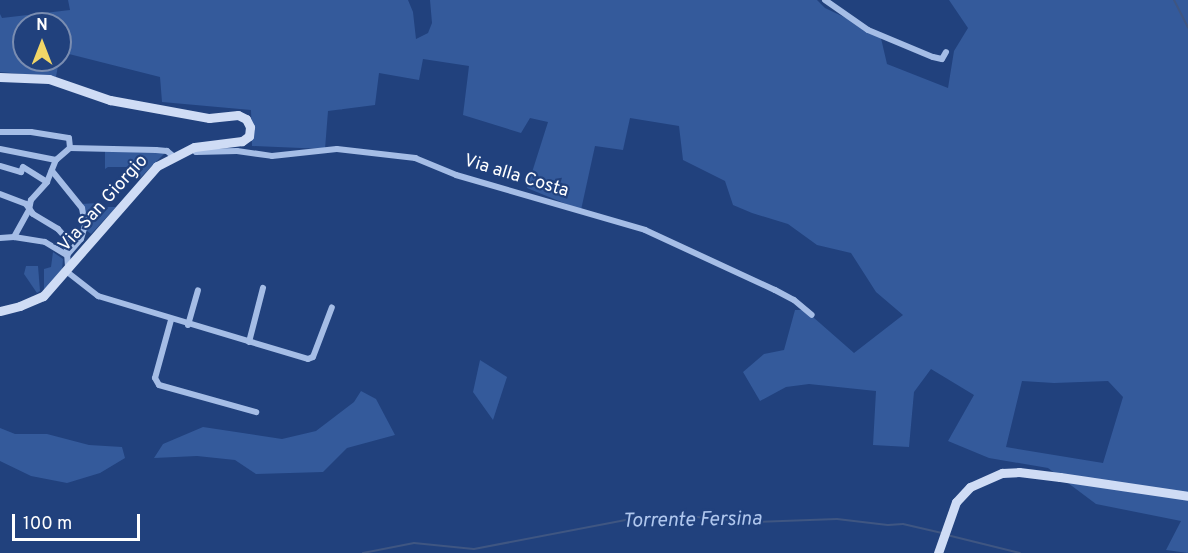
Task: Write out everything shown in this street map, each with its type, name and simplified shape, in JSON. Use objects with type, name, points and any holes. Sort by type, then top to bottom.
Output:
[{"type":"street","points":[[825,0],[868,30],[933,57],[942,58],[946,52]]},
{"type":"street","name":"Via San Giorgio","points":[[0,77],[49,79],[110,100],[209,118],[238,115],[246,119],[250,127],[249,136],[242,141],[194,147],[157,166],[39,299],[0,311]]},
{"type":"street","points":[[0,132],[69,138],[70,148]]},
{"type":"street","name":"Via alla Costa","points":[[194,147],[196,152],[237,151],[272,156],[337,149],[415,158],[456,175],[645,230],[775,290],[812,315]]},
{"type":"street","points":[[14,237],[29,210],[31,200],[47,182],[56,160],[70,148],[156,150],[167,151],[173,156]]},
{"type":"street","points":[[0,149],[56,160]]},
{"type":"street","points":[[0,166],[21,172],[23,167],[47,182]]},
{"type":"street","points":[[52,171],[82,208],[85,225],[81,239],[67,255]]},
{"type":"street","points":[[0,194],[26,204],[29,210],[58,229],[66,238],[67,270],[98,296],[171,320],[308,359],[313,357],[332,307]]},
{"type":"street","points":[[0,238],[14,237],[45,242],[67,255]]},
{"type":"street","points":[[249,342],[263,288]]},
{"type":"street","points":[[188,325],[198,290]]},
{"type":"street","points":[[171,320],[155,378],[159,385],[256,412]]},
{"type":"street","points":[[938,553],[952,508],[970,487],[984,478],[1019,472],[1188,495]]},
{"type":"shaded area","points":[[68,0],[408,0],[413,12],[416,39],[428,33],[432,23],[430,0],[817,0],[825,8],[880,34],[887,64],[948,88],[954,51],[968,28],[949,0],[1188,0],[1188,553],[1166,550],[1181,521],[1096,504],[1048,468],[989,458],[948,441],[974,395],[931,369],[914,392],[909,447],[873,445],[876,391],[809,384],[786,387],[760,401],[743,372],[764,354],[784,350],[795,310],[805,310],[854,353],[903,315],[876,292],[851,253],[817,245],[788,224],[733,205],[725,181],[683,160],[679,126],[630,118],[623,150],[595,146],[581,210],[527,188],[548,122],[530,118],[521,133],[463,115],[469,66],[423,59],[419,80],[379,73],[375,105],[328,111],[325,149],[252,146],[251,110],[162,102],[160,77],[72,55],[72,12],[53,12],[70,10]],"holes":[[[1022,381],[1054,383],[1108,381],[1123,397],[1103,463],[1006,447]]]},
{"type":"shaded area","points":[[0,14],[2,18],[12,17],[12,72],[57,72],[56,77],[0,72]]},
{"type":"shaded area","points":[[105,151],[165,153],[140,178],[135,173],[135,167],[105,169]]},
{"type":"shaded area","points":[[98,203],[99,207],[116,207],[91,234],[86,230],[87,215],[81,204]]},
{"type":"shaded area","points":[[53,252],[63,259],[62,271],[44,290],[44,269],[51,267]]},
{"type":"shaded area","points":[[26,266],[38,266],[40,291],[37,293],[24,274]]},
{"type":"shaded area","points":[[480,360],[507,377],[493,420],[473,392]]},
{"type":"shaded area","points":[[361,391],[376,399],[395,435],[347,448],[323,472],[256,474],[235,460],[197,456],[154,458],[163,444],[203,427],[282,439],[316,431],[354,402]]},
{"type":"shaded area","points":[[0,428],[15,434],[47,434],[89,445],[122,447],[125,458],[100,473],[67,483],[31,476],[0,461]]},
{"type":"waterway","points":[[1174,0],[1188,28]]},
{"type":"waterway","name":"Torrente Fersina","points":[[363,553],[414,543],[474,549],[636,518],[696,517],[758,522],[837,519],[888,525],[903,524],[942,533]]},
{"type":"waterway","name":"Torrente Fersina","points":[[947,535],[1020,553]]}]
